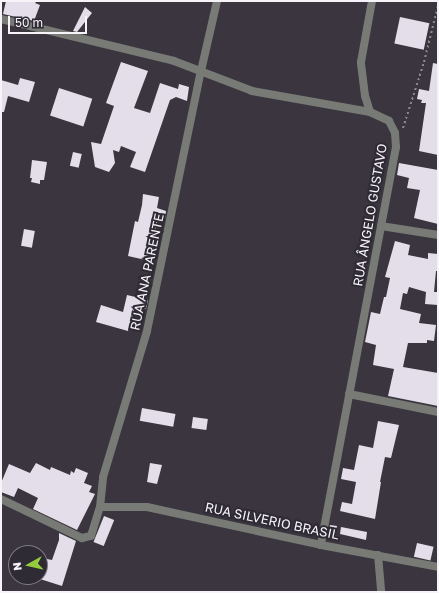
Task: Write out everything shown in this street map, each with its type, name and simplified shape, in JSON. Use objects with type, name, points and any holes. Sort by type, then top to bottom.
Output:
[{"type":"street","name":"RUA ANA PARENTE","points":[[1,499],[82,538],[91,536],[100,507],[103,477],[148,332],[201,71],[217,1]]},
{"type":"street","points":[[370,112],[364,90],[361,62],[372,1]]},
{"type":"street","name":"RUA ÂNGELO GUSTAVO","points":[[1,19],[174,61],[252,91],[370,112],[389,121],[395,133],[396,147],[321,545]]},
{"type":"street","points":[[381,226],[438,235]]},
{"type":"street","points":[[349,394],[438,412]]},
{"type":"street","name":"RUA SILVERIO BRASIL","points":[[100,507],[147,507],[321,545],[438,567]]},
{"type":"street","points":[[378,555],[381,592]]},
{"type":"path","points":[[396,147],[424,62],[438,6]]},
{"type":"building","points":[[6,1],[37,1],[35,3],[40,5],[34,21],[3,14]]},
{"type":"building","points":[[85,7],[92,13],[77,32],[73,31]]},
{"type":"building","points":[[400,17],[429,23],[424,50],[394,43]]},
{"type":"building","points":[[121,62],[148,71],[134,108],[150,113],[160,83],[178,89],[179,84],[189,87],[187,101],[176,97],[170,100],[145,172],[130,167],[136,152],[121,146],[119,152],[113,150],[115,163],[109,172],[95,167],[91,142],[101,144],[114,106],[106,103]]},
{"type":"building","points":[[433,63],[438,64],[438,155],[419,151],[426,103],[421,103],[422,100],[417,99],[419,89],[429,91]]},
{"type":"building","points":[[20,78],[35,82],[29,102],[8,96],[4,112],[1,112],[1,80],[18,85]]},
{"type":"building","points":[[59,88],[92,99],[83,126],[50,116]]},
{"type":"building","points":[[73,152],[82,154],[79,168],[70,166]]},
{"type":"building","points":[[32,160],[47,162],[44,180],[40,180],[40,184],[31,182]]},
{"type":"building","points":[[399,163],[438,170],[438,224],[414,218],[420,190],[407,188],[409,178],[397,175]]},
{"type":"building","points":[[143,194],[159,197],[157,208],[166,211],[165,219],[158,217],[150,261],[128,256],[135,221],[138,222]]},
{"type":"building","points":[[24,229],[35,231],[32,248],[21,246]]},
{"type":"building","points":[[395,241],[410,245],[408,255],[428,259],[428,253],[438,254],[438,271],[436,271],[434,292],[438,292],[438,305],[425,304],[426,292],[409,287],[407,294],[403,293],[400,309],[421,314],[419,323],[436,325],[434,341],[427,340],[427,343],[408,343],[403,367],[438,373],[438,406],[388,396],[394,369],[373,365],[376,345],[365,342],[371,312],[380,314],[384,297],[386,297],[390,278],[385,277]]},
{"type":"building","points":[[127,295],[148,300],[146,309],[135,307],[128,331],[96,322],[101,305],[123,312]]},
{"type":"building","points":[[142,408],[175,414],[173,427],[140,421]]},
{"type":"building","points":[[193,417],[208,419],[206,430],[191,428]]},
{"type":"building","points":[[378,421],[399,425],[391,458],[385,457],[375,519],[340,511],[342,502],[352,504],[356,482],[341,479],[343,468],[354,470],[359,445],[373,448]]},
{"type":"building","points":[[36,463],[50,470],[51,467],[70,475],[71,471],[74,473],[76,468],[88,473],[84,483],[92,486],[89,492],[95,494],[77,530],[33,509],[38,498],[18,488],[14,497],[1,492],[1,483],[9,464],[30,473]]},
{"type":"building","points":[[150,463],[162,465],[157,484],[147,482]]},
{"type":"building","points":[[104,516],[114,520],[104,546],[94,542]]},
{"type":"building","points":[[330,525],[337,526],[335,539],[328,538]]},
{"type":"building","points":[[341,527],[367,532],[366,540],[340,534]]},
{"type":"building","points":[[59,533],[76,541],[62,586],[48,582],[48,559],[52,560],[59,540]]},
{"type":"building","points":[[417,543],[434,547],[430,560],[414,557]]}]
